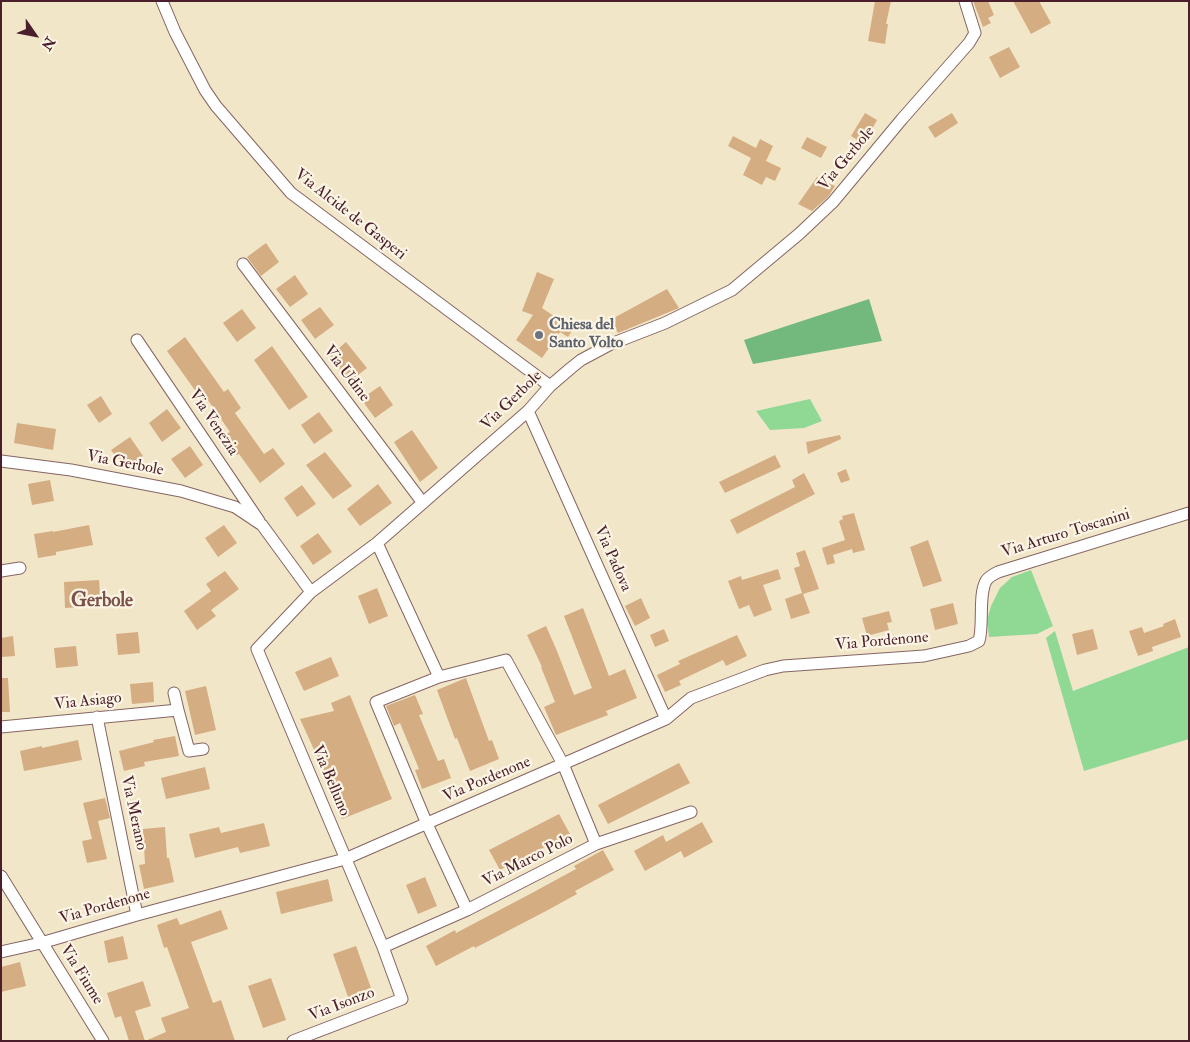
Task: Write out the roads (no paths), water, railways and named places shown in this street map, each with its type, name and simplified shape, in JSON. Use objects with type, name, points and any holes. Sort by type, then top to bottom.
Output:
[{"type":"street","name":"Via Alcide de Gasperi","points":[[162,1],[190,63],[211,98],[291,193],[550,386]]},
{"type":"street","name":"Via Gerbole","points":[[1,461],[71,470],[181,491],[235,508],[262,524],[311,592],[377,543],[528,411],[550,386],[581,360],[612,344],[665,323],[732,290],[800,234],[832,202],[969,43],[975,33],[965,1]]},
{"type":"street","name":"Via Udine","points":[[243,264],[422,503]]},
{"type":"street","name":"Via Venezia","points":[[137,340],[262,524]]},
{"type":"street","name":"Via Padova","points":[[528,411],[666,719]]},
{"type":"street","name":"Via Arturo Toscanini","points":[[979,641],[982,591],[986,580],[998,572],[1189,514]]},
{"type":"street","points":[[377,543],[439,677]]},
{"type":"street","points":[[1,571],[20,568]]},
{"type":"street","name":"Via Belluno","points":[[311,592],[257,649],[383,947],[402,999]]},
{"type":"street","name":"Via Pordenone","points":[[1,952],[41,943],[345,859],[666,719],[691,698],[765,670],[783,666],[924,656],[969,646],[979,641]]},
{"type":"street","points":[[467,910],[426,824],[376,702],[439,677],[506,660],[563,764],[596,844]]},
{"type":"street","points":[[174,692],[189,751],[203,749]]},
{"type":"street","name":"Via Asiago","points":[[1,727],[178,710]]},
{"type":"street","name":"Via Merano","points":[[97,717],[137,915]]},
{"type":"street","name":"Via Marco Polo","points":[[383,947],[467,910],[596,844],[691,812]]},
{"type":"street","name":"Via Fiume","points":[[1,876],[103,1041]]},
{"type":"street","name":"Via Isonzo","points":[[293,1041],[402,999]]},
{"type":"place","name":"Chiesa del Santo Volto","points":[[539,335]]},
{"type":"district","name":"Gerbole","points":[[102,602]]}]
